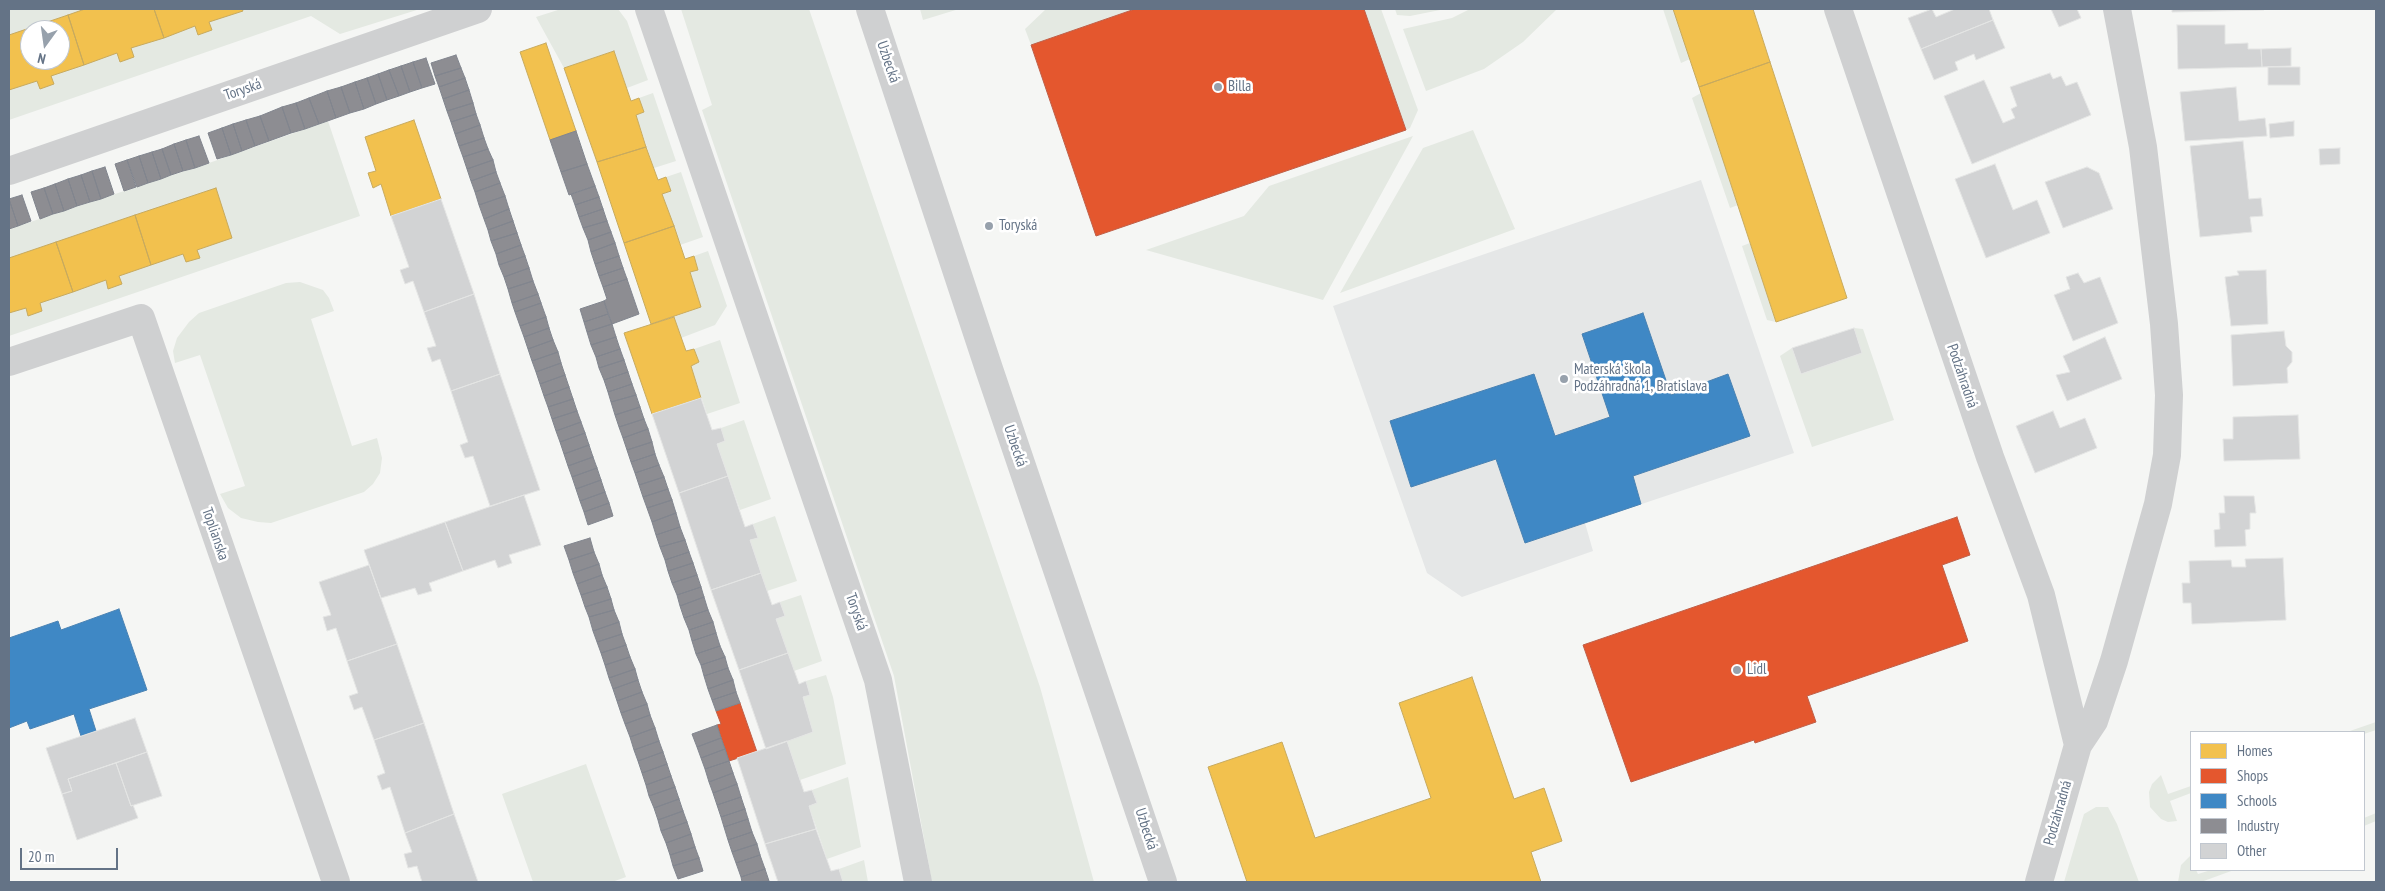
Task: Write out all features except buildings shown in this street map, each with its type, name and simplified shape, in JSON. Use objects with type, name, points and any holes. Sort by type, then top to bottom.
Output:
[{"type":"street","name":"Toryská","points":[[9,171],[478,9]]},
{"type":"street","name":"Toryská","points":[[649,9],[878,680],[918,882]]},
{"type":"street","name":"Uzbecká","points":[[870,9],[992,378],[1163,882]]},
{"type":"street","name":"Podzáhradná","points":[[1838,9],[1990,457],[2041,595],[2078,745]]},
{"type":"street","name":"Podzáhradná","points":[[2039,882],[2078,745],[2094,721],[2114,660],[2158,504],[2167,454],[2169,395],[2164,324],[2143,147],[2117,9]]},
{"type":"street","name":"Toplianska","points":[[9,362],[141,318],[336,882]]},
{"type":"shaded area","points":[[9,9],[420,9],[340,34],[311,16],[9,120]]},
{"type":"shaded area","points":[[561,9],[618,9],[627,21],[648,80],[627,88],[614,51],[564,68],[536,17]]},
{"type":"shaded area","points":[[681,9],[809,9],[1040,687],[1094,882],[932,882],[894,676],[702,110],[712,105]]},
{"type":"shaded area","points":[[920,9],[959,9],[923,20]]},
{"type":"shaded area","points":[[1046,9],[1135,9],[1031,45],[1025,29]]},
{"type":"shaded area","points":[[1364,9],[1381,9],[1418,110],[1410,128],[1406,130]]},
{"type":"shaded area","points":[[1395,9],[1445,9],[1410,16],[1397,15]]},
{"type":"shaded area","points":[[1470,9],[1557,9],[1523,42],[1484,69],[1426,91],[1403,29],[1452,18]]},
{"type":"shaded area","points":[[1663,9],[1673,9],[1690,59],[1681,63]]},
{"type":"shaded area","points":[[653,93],[676,161],[654,168],[636,115],[644,112],[639,98]]},
{"type":"shaded area","points":[[1701,93],[1738,205],[1730,208],[1692,98]]},
{"type":"shaded area","points":[[328,121],[360,216],[9,336],[9,229],[209,163]]},
{"type":"shaded area","points":[[1473,130],[1515,229],[1340,293],[1423,148]]},
{"type":"shaded area","points":[[1413,136],[1323,300],[1146,250],[1244,216],[1269,186]]},
{"type":"shaded area","points":[[681,172],[703,237],[680,245],[662,194],[671,191],[666,177]]},
{"type":"shaded area","name":"Materská škola Podzáhradná 1, Bratislava","points":[[1701,180],[1794,453],[1585,523],[1593,551],[1462,597],[1427,573],[1333,306]]},
{"type":"shaded area","points":[[1750,243],[1776,322],[1767,320],[1742,246]]},
{"type":"shaded area","points":[[708,251],[727,306],[715,325],[681,338],[674,317],[701,307],[690,272],[698,270],[694,256]]},
{"type":"shaded area","points":[[300,282],[323,290],[329,298],[334,311],[311,319],[352,446],[377,438],[382,458],[380,473],[373,484],[364,492],[271,523],[258,522],[241,518],[228,508],[220,494],[245,486],[200,355],[175,363],[173,351],[177,338],[189,322],[199,313],[286,283]]},
{"type":"shaded area","points":[[1854,328],[1863,329],[1894,420],[1812,447],[1780,356],[1792,348],[1801,374],[1862,353]]},
{"type":"shaded area","points":[[720,340],[740,403],[707,414],[691,366],[699,362],[694,349]]},
{"type":"shaded area","points":[[744,420],[771,499],[740,510],[717,444],[725,441],[721,428]]},
{"type":"shaded area","points":[[775,516],[797,581],[767,591],[750,540],[758,538],[753,524]]},
{"type":"shaded area","points":[[801,595],[822,661],[794,671],[776,619],[785,616],[780,602]]},
{"type":"shaded area","points":[[826,675],[833,697],[846,764],[800,780],[787,741],[813,732],[803,697],[810,695],[806,681]]},
{"type":"shaded area","points":[[2376,722],[2376,730],[2365,734],[2365,731],[2350,731]]},
{"type":"shaded area","points":[[586,764],[626,877],[612,882],[533,882],[502,794]]},
{"type":"shaded area","points":[[2161,775],[2168,794],[2190,786],[2190,793],[2170,801],[2177,821],[2168,822],[2161,819],[2150,807],[2149,792],[2152,784]]},
{"type":"shaded area","points":[[848,777],[861,847],[827,859],[809,806],[816,803],[812,790]]},
{"type":"shaded area","points":[[2096,807],[2108,807],[2117,824],[2139,882],[2064,882],[2084,814]]},
{"type":"shaded area","points":[[2376,813],[2376,821],[2365,826],[2365,818]]},
{"type":"shaded area","points":[[2190,856],[2190,871],[2196,871],[2198,874],[2208,871],[2231,871],[2201,882],[2178,882],[2181,865]]},
{"type":"shaded area","points":[[864,860],[868,882],[843,882],[839,869]]},
{"type":"place","name":"Billa","points":[[1218,87]]},
{"type":"place","name":"Toryská","points":[[989,226]]},
{"type":"place","name":"Materská škola Podzáhradná 1, Bratislava","points":[[1564,379]]},
{"type":"place","name":"Lidl","points":[[1737,670]]}]
